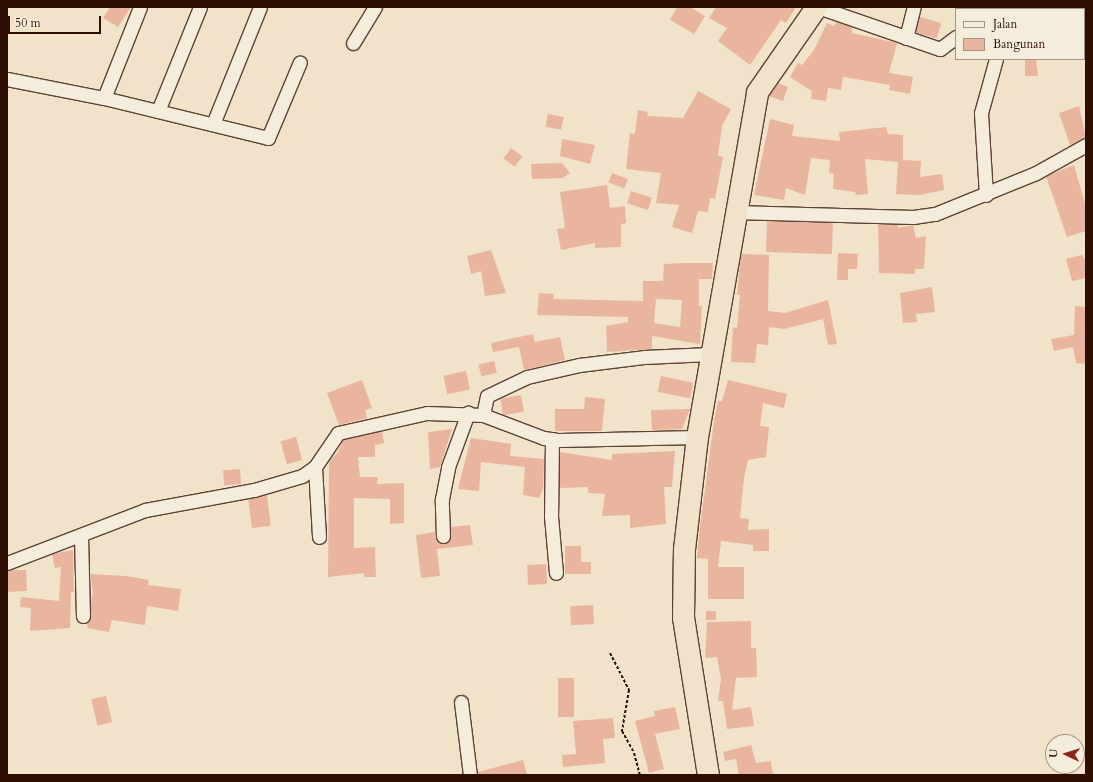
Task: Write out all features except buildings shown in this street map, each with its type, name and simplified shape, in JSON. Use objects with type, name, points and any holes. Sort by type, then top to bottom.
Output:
[{"type":"highway","points":[[707,775],[683,618],[684,549],[697,436],[734,212],[757,92],[817,7]]},
{"type":"street","points":[[104,98],[140,7]]},
{"type":"street","points":[[158,111],[200,7]]},
{"type":"street","points":[[213,124],[260,7]]},
{"type":"street","points":[[353,43],[375,7]]},
{"type":"street","points":[[817,7],[941,49],[955,38]]},
{"type":"street","points":[[906,38],[914,7]]},
{"type":"street","points":[[986,195],[982,106],[996,60]]},
{"type":"street","points":[[7,79],[104,98],[268,138],[300,62]]},
{"type":"street","points":[[734,212],[913,217],[935,214],[986,195],[1086,145]]},
{"type":"street","points":[[483,415],[487,396],[527,377],[579,365],[644,357],[710,354]]},
{"type":"street","points":[[443,536],[442,499],[448,467],[468,413]]},
{"type":"street","points":[[7,563],[144,510],[254,490],[302,476],[315,467],[332,439],[347,429],[427,414],[468,413],[483,415],[552,439],[697,436]]},
{"type":"street","points":[[552,439],[551,516],[556,573]]},
{"type":"street","points":[[315,467],[319,537]]},
{"type":"street","points":[[81,535],[83,616]]},
{"type":"street","points":[[461,702],[470,775]]},
{"type":"path","points":[[610,653],[629,690],[622,731],[640,775]]}]
